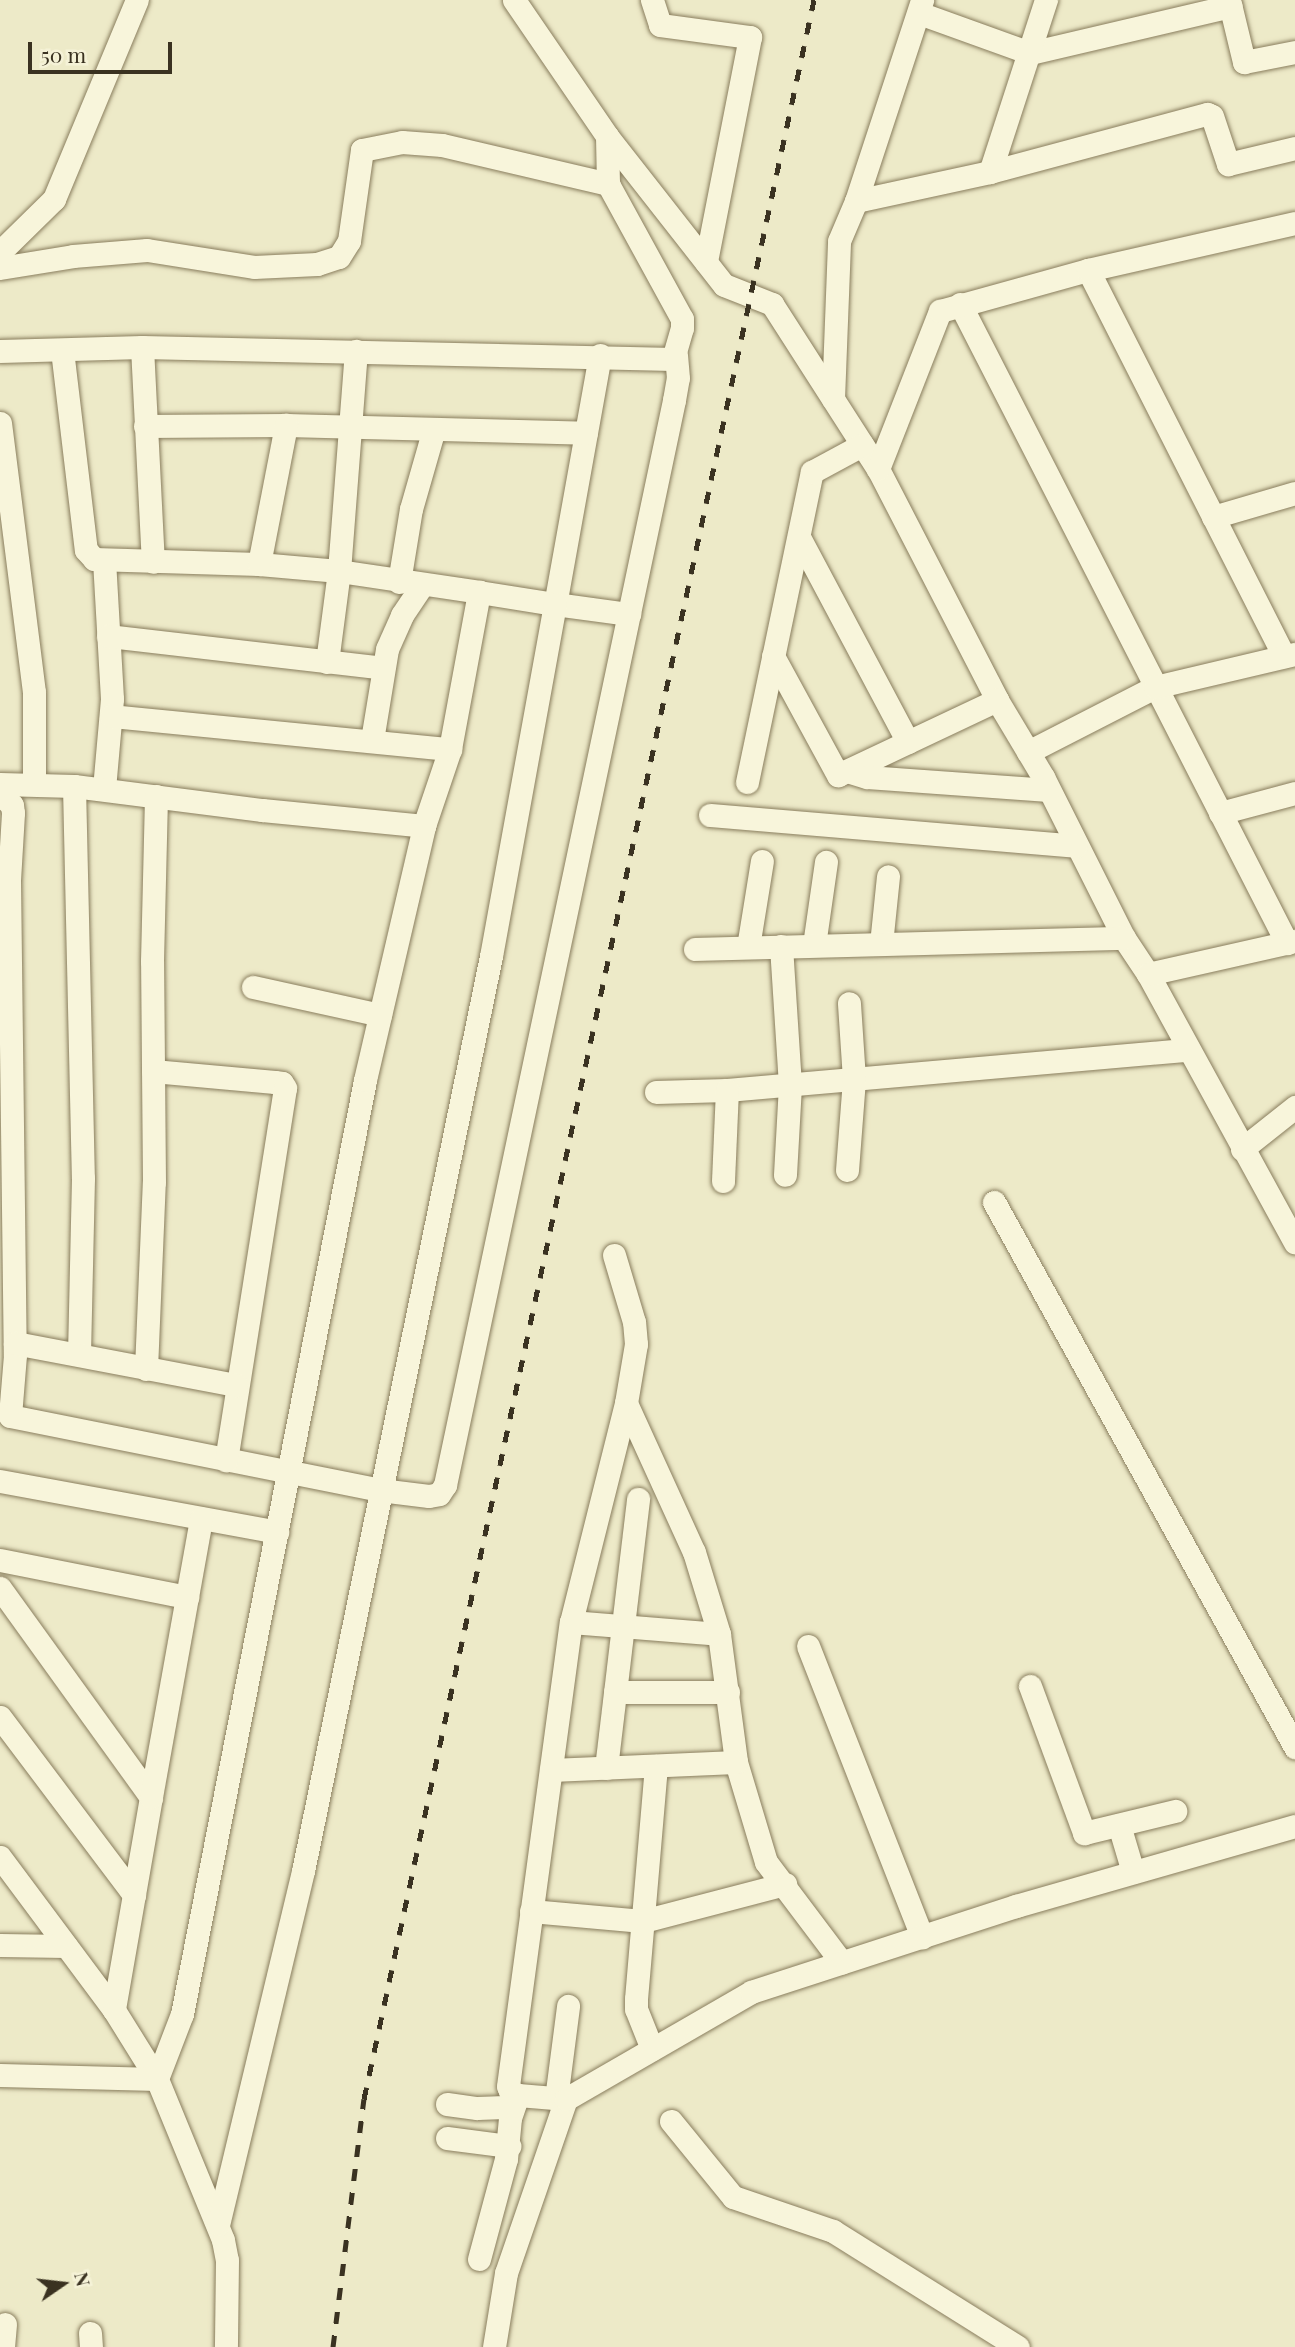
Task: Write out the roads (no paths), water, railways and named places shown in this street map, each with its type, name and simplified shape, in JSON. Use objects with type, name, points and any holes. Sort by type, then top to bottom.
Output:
[{"type":"street","points":[[0,251],[48,206],[58,191],[137,0]]},
{"type":"street","points":[[514,0],[607,136],[727,288],[772,304],[878,469],[997,699],[1049,790],[1124,938],[1148,974],[1295,1242]]},
{"type":"street","points":[[652,0],[660,25],[750,37],[706,262]]},
{"type":"street","points":[[990,172],[1046,0]]},
{"type":"street","points":[[833,399],[838,321],[838,250],[921,7],[1030,53],[1230,3],[1244,62],[1295,52]]},
{"type":"street","points":[[856,201],[990,172],[1207,114],[1212,116],[1228,164],[1295,148]]},
{"type":"street","points":[[0,794],[7,798],[13,813],[5,871],[15,1343],[5,1409],[16,1419],[380,1490],[429,1496],[439,1494],[445,1485],[678,378],[676,355],[682,319],[608,184],[607,136]]},
{"type":"street","points":[[0,268],[73,256],[147,250],[254,267],[317,264],[339,257],[349,241],[362,150],[402,142],[442,145],[608,184]]},
{"type":"street","points":[[878,469],[940,311],[960,303],[1088,270],[1295,223]]},
{"type":"street","points":[[1028,752],[1155,687],[1289,655],[1213,517],[1088,270]]},
{"type":"street","points":[[960,303],[1220,813],[1291,942],[1148,974]]},
{"type":"street","points":[[0,351],[142,347],[600,355],[667,361],[676,355]]},
{"type":"street","points":[[142,347],[153,562]]},
{"type":"street","points":[[62,350],[86,550],[93,559],[259,564],[339,571],[629,614]]},
{"type":"street","points":[[327,662],[339,571],[356,351]]},
{"type":"street","points":[[218,2224],[303,1871],[491,956],[600,355]]},
{"type":"street","points":[[0,423],[6,519],[34,692],[34,783]]},
{"type":"street","points":[[145,426],[286,425],[586,433]]},
{"type":"street","points":[[259,564],[286,425]]},
{"type":"street","points":[[399,582],[411,509],[434,429]]},
{"type":"street","points":[[747,782],[812,472],[862,445]]},
{"type":"street","points":[[1213,517],[1295,493]]},
{"type":"street","points":[[800,539],[908,742]]},
{"type":"street","points":[[104,560],[111,716],[104,789]]},
{"type":"street","points":[[372,740],[383,668],[399,621],[422,584]]},
{"type":"street","points":[[157,2079],[182,2014],[380,1015],[424,826],[450,749],[479,592]]},
{"type":"street","points":[[108,636],[383,668]]},
{"type":"street","points":[[773,656],[835,773],[847,771],[997,699]]},
{"type":"street","points":[[111,716],[450,749]]},
{"type":"street","points":[[847,771],[867,777],[1049,790]]},
{"type":"street","points":[[0,784],[74,786],[424,826]]},
{"type":"street","points":[[74,786],[83,1189],[79,1354]]},
{"type":"street","points":[[1220,813],[1295,793]]},
{"type":"street","points":[[146,1369],[154,1182],[152,961],[156,796]]},
{"type":"street","points":[[710,816],[1076,846]]},
{"type":"street","points":[[748,947],[762,861]]},
{"type":"street","points":[[814,945],[826,862]]},
{"type":"street","points":[[881,944],[888,876]]},
{"type":"street","points":[[695,948],[1124,938]]},
{"type":"street","points":[[782,946],[790,1084],[785,1175]]},
{"type":"street","points":[[253,987],[380,1015]]},
{"type":"street","points":[[848,1170],[854,1079],[849,1003]]},
{"type":"street","points":[[656,1092],[727,1090],[1187,1049]]},
{"type":"street","points":[[153,1071],[275,1082],[282,1083],[285,1088],[226,1460]]},
{"type":"street","points":[[723,1181],[727,1090]]},
{"type":"street","points":[[1242,1149],[1295,1107]]},
{"type":"street","points":[[994,1202],[1295,1747]]},
{"type":"street","points":[[479,2259],[509,2146],[515,2101],[508,2086],[571,1622],[626,1403],[636,1332],[614,1255]]},
{"type":"street","points":[[15,1343],[236,1385]]},
{"type":"street","points":[[626,1403],[694,1552],[719,1634],[736,1762],[766,1861],[842,1963]]},
{"type":"street","points":[[0,1481],[277,1532]]},
{"type":"street","points":[[606,1768],[638,1499]]},
{"type":"street","points":[[114,2010],[201,1518]]},
{"type":"street","points":[[0,1560],[187,1597]]},
{"type":"street","points":[[0,1588],[151,1797]]},
{"type":"street","points":[[571,1622],[719,1634]]},
{"type":"street","points":[[808,1646],[922,1937]]},
{"type":"street","points":[[1030,1686],[1081,1830],[1089,1833],[1175,1811]]},
{"type":"street","points":[[615,1692],[728,1692]]},
{"type":"street","points":[[0,1717],[134,1895]]},
{"type":"street","points":[[551,1770],[736,1762]]},
{"type":"street","points":[[652,2049],[636,2009],[656,1766]]},
{"type":"street","points":[[1119,1825],[1133,1872]]},
{"type":"street","points":[[447,2104],[477,2108],[515,2101],[561,2099],[751,1992],[1133,1872],[1295,1826]]},
{"type":"street","points":[[0,1857],[114,2010],[157,2079],[218,2224],[227,2260],[226,2347]]},
{"type":"street","points":[[531,1911],[643,1921],[785,1884]]},
{"type":"street","points":[[0,1945],[66,1946]]},
{"type":"street","points":[[494,2347],[506,2273],[561,2099],[568,2006]]},
{"type":"street","points":[[0,2075],[157,2079]]},
{"type":"street","points":[[670,2121],[733,2197],[840,2234],[1018,2347]]},
{"type":"street","points":[[447,2138],[509,2146]]},
{"type":"street","points":[[3,2347],[5,2324]]},
{"type":"railway","points":[[333,2347],[364,2099],[814,0]]}]
